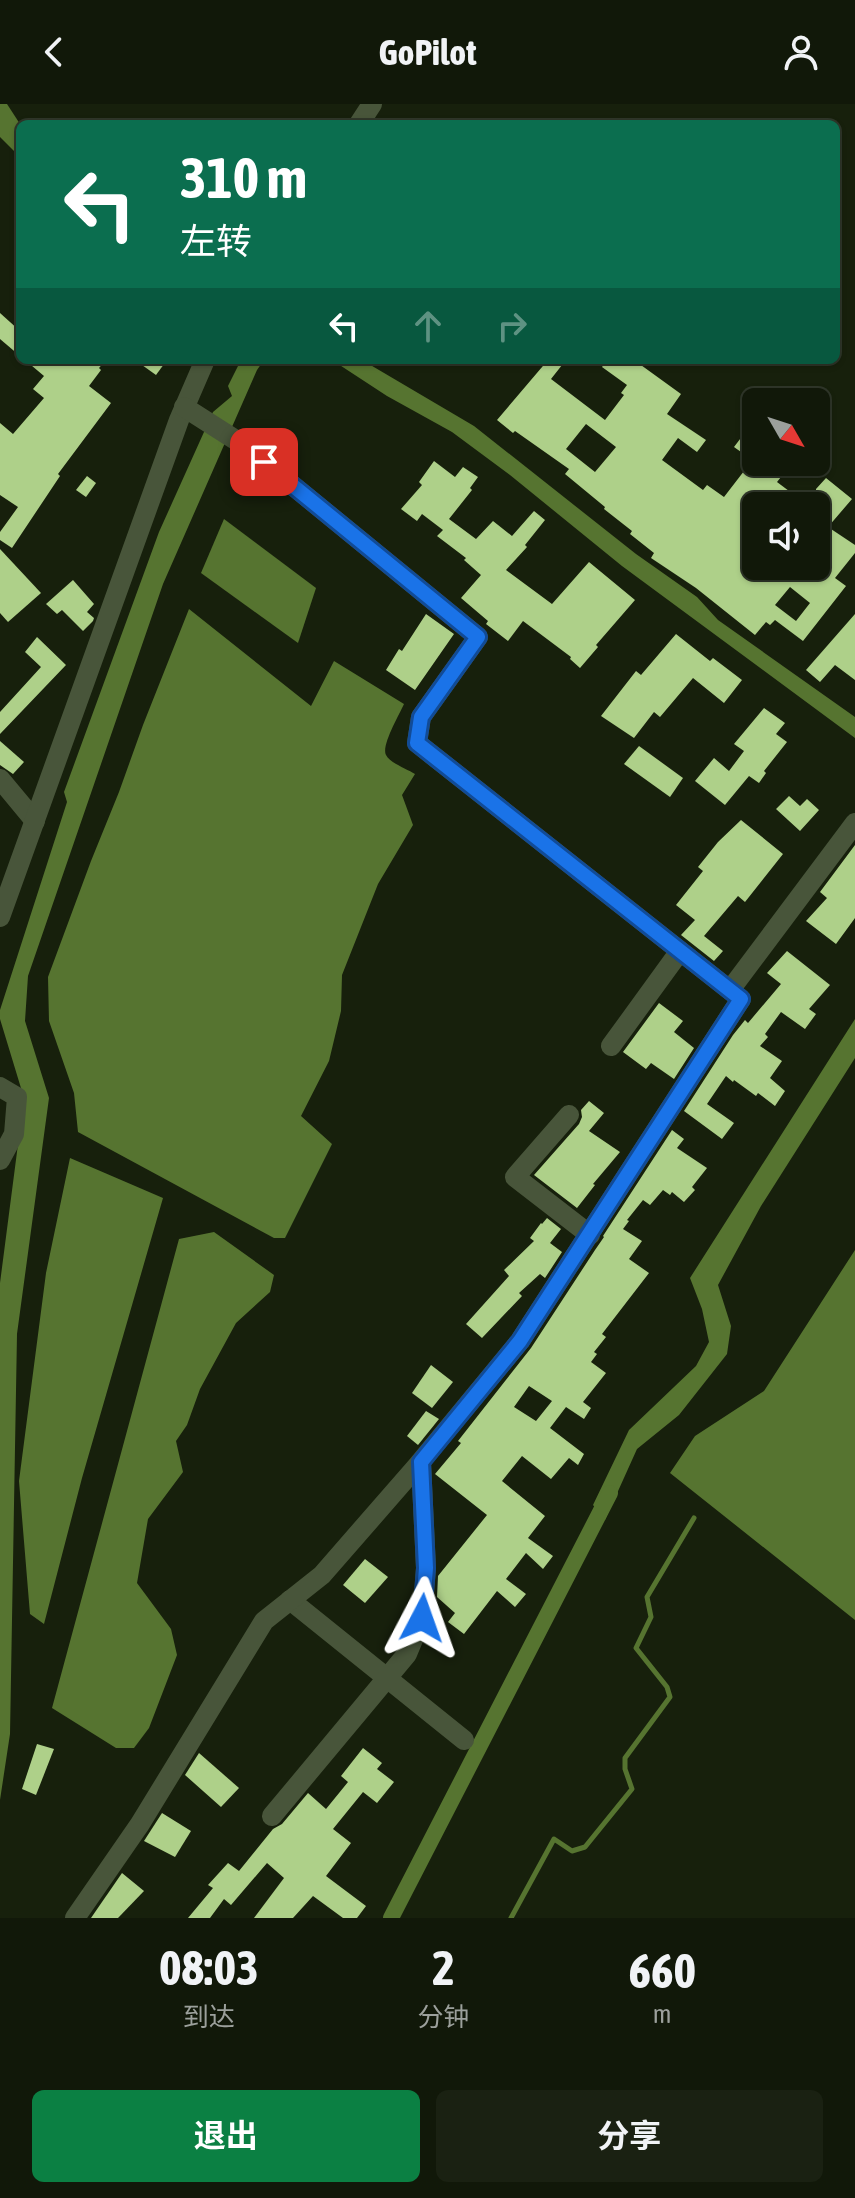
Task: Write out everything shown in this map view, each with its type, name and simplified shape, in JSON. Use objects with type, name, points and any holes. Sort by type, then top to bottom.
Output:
[{"type":"street","points":[[0,917],[184,407],[203,364]]},
{"type":"street","points":[[75,1918],[140,1824],[264,1621],[322,1575],[421,1462],[520,1341],[741,999],[417,743],[421,717],[478,637],[242,444],[184,407]]},
{"type":"street","points":[[0,779],[35,821]]},
{"type":"street","points":[[730,990],[855,823]]},
{"type":"street","points":[[611,1046],[680,951]]},
{"type":"street","points":[[0,1087],[17,1097],[14,1134],[0,1160]]},
{"type":"street","points":[[569,1115],[515,1177],[590,1235]]},
{"type":"street","points":[[272,1816],[407,1654],[422,1618],[426,1568],[421,1462]]},
{"type":"street","points":[[290,1600],[464,1740]]},
{"type":"shaded area","points":[[0,104],[7,104],[17,120],[16,153],[0,137]]},
{"type":"shaded area","points":[[239,364],[261,364],[163,584],[28,976],[25,1021],[49,1098],[17,1334],[10,1734],[0,1800],[0,1283],[24,1098],[0,1010],[67,802],[64,792],[159,532],[213,412],[232,396],[228,386]]},
{"type":"shaded area","points":[[338,364],[369,364],[474,426],[636,554],[697,597],[718,620],[855,717],[855,738],[622,566],[452,432],[387,396]]},
{"type":"shaded area","points":[[224,519],[316,588],[298,643],[201,573]]},
{"type":"shaded area","points":[[189,609],[311,706],[334,661],[404,704],[385,751],[391,761],[415,774],[402,795],[413,825],[378,884],[342,975],[341,1011],[329,1061],[301,1116],[332,1144],[285,1238],[274,1238],[78,1132],[74,1093],[49,1021],[48,977]]},
{"type":"shaded area","points":[[855,1019],[855,1058],[761,1206],[718,1285],[731,1326],[727,1354],[679,1415],[637,1449],[605,1520],[593,1505],[629,1430],[696,1366],[709,1342],[702,1309],[690,1278]]},
{"type":"shaded area","points":[[70,1158],[163,1198],[82,1478],[44,1624],[30,1614],[19,1481],[46,1273]]},
{"type":"shaded area","points":[[214,1232],[274,1275],[270,1292],[236,1323],[200,1389],[187,1425],[176,1441],[183,1472],[148,1519],[137,1583],[171,1629],[177,1655],[149,1728],[134,1748],[116,1748],[52,1708],[179,1239]]},
{"type":"shaded area","points":[[855,1250],[855,1620],[670,1473],[695,1436],[764,1391]]},
{"type":"building","points":[[0,313],[16,327],[16,353],[0,339]]},
{"type":"building","points":[[30,364],[102,364],[89,386],[111,403],[58,474],[60,476],[12,548],[0,540],[0,532],[18,507],[0,495],[0,423],[13,434],[44,398],[33,389],[44,376]]},
{"type":"building","points":[[141,364],[164,364],[156,375]]},
{"type":"building","points":[[545,364],[563,364],[551,379],[605,420],[624,395],[621,393],[627,385],[602,367],[604,364],[640,364],[681,394],[667,414],[706,440],[697,452],[678,438],[662,460],[703,490],[707,485],[724,497],[742,474],[782,476],[777,482],[790,492],[742,492],[742,580],[830,580],[830,528],[855,545],[855,553],[835,578],[846,586],[803,641],[775,620],[770,625],[766,622],[755,635],[696,588],[651,558],[654,553],[630,534],[632,531],[565,474],[569,469],[515,431],[513,433],[497,420]],"holes":[[[586,424],[616,447],[595,472],[566,449]],[[790,587],[810,603],[796,621],[775,605]]]},
{"type":"building","points":[[742,436],[742,453],[734,447]]},
{"type":"building","points":[[434,461],[455,477],[463,467],[478,477],[470,488],[472,490],[449,519],[476,539],[493,521],[512,536],[534,511],[545,520],[525,545],[527,547],[506,570],[552,604],[589,562],[635,600],[580,668],[571,657],[523,621],[508,641],[461,598],[481,575],[464,560],[466,558],[437,536],[443,530],[422,514],[417,521],[401,509],[422,485],[419,482]]},
{"type":"building","points":[[87,476],[96,483],[86,497],[76,490]]},
{"type":"building","points":[[826,478],[852,499],[830,525],[830,492],[816,492],[816,489]]},
{"type":"building","points":[[0,549],[41,593],[8,622],[0,613]]},
{"type":"building","points":[[73,580],[94,604],[87,612],[94,618],[93,621],[83,631],[62,610],[57,614],[46,604]]},
{"type":"building","points":[[426,614],[454,634],[415,690],[386,670]]},
{"type":"building","points":[[855,614],[855,680],[835,665],[820,682],[806,670]]},
{"type":"building","points":[[676,634],[710,661],[713,658],[742,680],[724,703],[693,678],[660,717],[654,712],[634,738],[601,716],[636,671],[641,675]]},
{"type":"building","points":[[37,637],[66,665],[0,734],[0,712],[41,667],[25,652]]},
{"type":"building","points":[[764,708],[785,723],[776,734],[787,742],[764,771],[766,773],[759,783],[749,776],[725,805],[695,781],[714,758],[729,771],[744,751],[734,744]]},
{"type":"building","points":[[0,741],[24,762],[13,774],[0,765]]},
{"type":"building","points":[[639,746],[683,778],[670,797],[624,764]]},
{"type":"building","points":[[789,796],[800,806],[807,799],[819,810],[800,831],[776,809]]},
{"type":"building","points":[[741,820],[783,854],[745,902],[738,896],[704,936],[723,951],[714,961],[681,935],[695,920],[676,905],[703,871],[698,867]]},
{"type":"building","points":[[855,845],[855,918],[836,944],[806,921],[827,898],[820,892]]},
{"type":"building","points":[[787,951],[830,985],[809,1009],[816,1014],[805,1029],[781,1012],[765,1034],[768,1037],[760,1046],[782,1061],[770,1078],[785,1091],[775,1106],[726,1076],[707,1104],[734,1123],[722,1139],[684,1111],[733,1035],[745,1020],[748,1023],[781,984],[767,973]]},
{"type":"building","points":[[659,1003],[683,1021],[674,1032],[694,1048],[674,1079],[651,1063],[646,1069],[623,1052]]},
{"type":"building","points":[[589,1101],[604,1113],[589,1131],[620,1152],[577,1208],[534,1175],[579,1124],[581,1110]]},
{"type":"building","points":[[672,1130],[684,1139],[677,1148],[707,1168],[684,1202],[672,1192],[670,1195],[663,1190],[650,1205],[643,1200],[623,1229],[642,1241],[629,1259],[649,1273],[602,1334],[606,1337],[594,1352],[597,1354],[591,1362],[606,1373],[583,1402],[591,1408],[584,1419],[566,1407],[550,1428],[584,1454],[578,1465],[569,1458],[551,1479],[522,1456],[502,1481],[545,1516],[528,1538],[553,1556],[543,1569],[526,1553],[506,1579],[526,1594],[515,1607],[497,1591],[464,1634],[448,1622],[455,1613],[437,1597],[438,1576],[487,1515],[435,1474],[531,1348]],"holes":[[[529,1386],[552,1401],[536,1421],[514,1407]]]},
{"type":"building","points":[[547,1218],[561,1229],[550,1243],[562,1252],[545,1278],[540,1274],[519,1293],[522,1296],[482,1338],[466,1324],[509,1276],[504,1270],[534,1241],[530,1238]]},
{"type":"building","points":[[431,1365],[453,1382],[432,1408],[412,1393]]},
{"type":"building","points":[[426,1411],[439,1419],[418,1445],[407,1436]]},
{"type":"building","points":[[365,1559],[388,1577],[365,1603],[343,1585]]},
{"type":"building","points":[[37,1744],[54,1749],[36,1795],[22,1789]]},
{"type":"building","points":[[363,1748],[382,1763],[377,1769],[394,1782],[377,1803],[363,1792],[333,1829],[351,1843],[326,1876],[366,1906],[357,1918],[343,1918],[313,1896],[293,1918],[254,1918],[284,1878],[267,1863],[231,1905],[224,1899],[210,1918],[188,1918],[213,1888],[208,1885],[228,1863],[239,1871],[308,1793],[326,1809],[348,1782],[341,1776]]},
{"type":"building","points":[[199,1753],[239,1788],[221,1807],[185,1775]]},
{"type":"building","points":[[162,1813],[191,1831],[175,1857],[144,1841]]},
{"type":"building","points":[[122,1873],[144,1891],[118,1918],[91,1918]]},
{"type":"waterway","points":[[391,1918],[610,1493]]},
{"type":"waterway","points":[[511,1918],[554,1839],[572,1851],[585,1847],[632,1789],[625,1769],[625,1758],[670,1697],[667,1687],[636,1648],[651,1617],[647,1597],[694,1518]]},
{"type":"route","points":[[264,462],[478,637],[421,717],[417,743],[741,999],[520,1341],[421,1462],[426,1568],[422,1618]]}]
